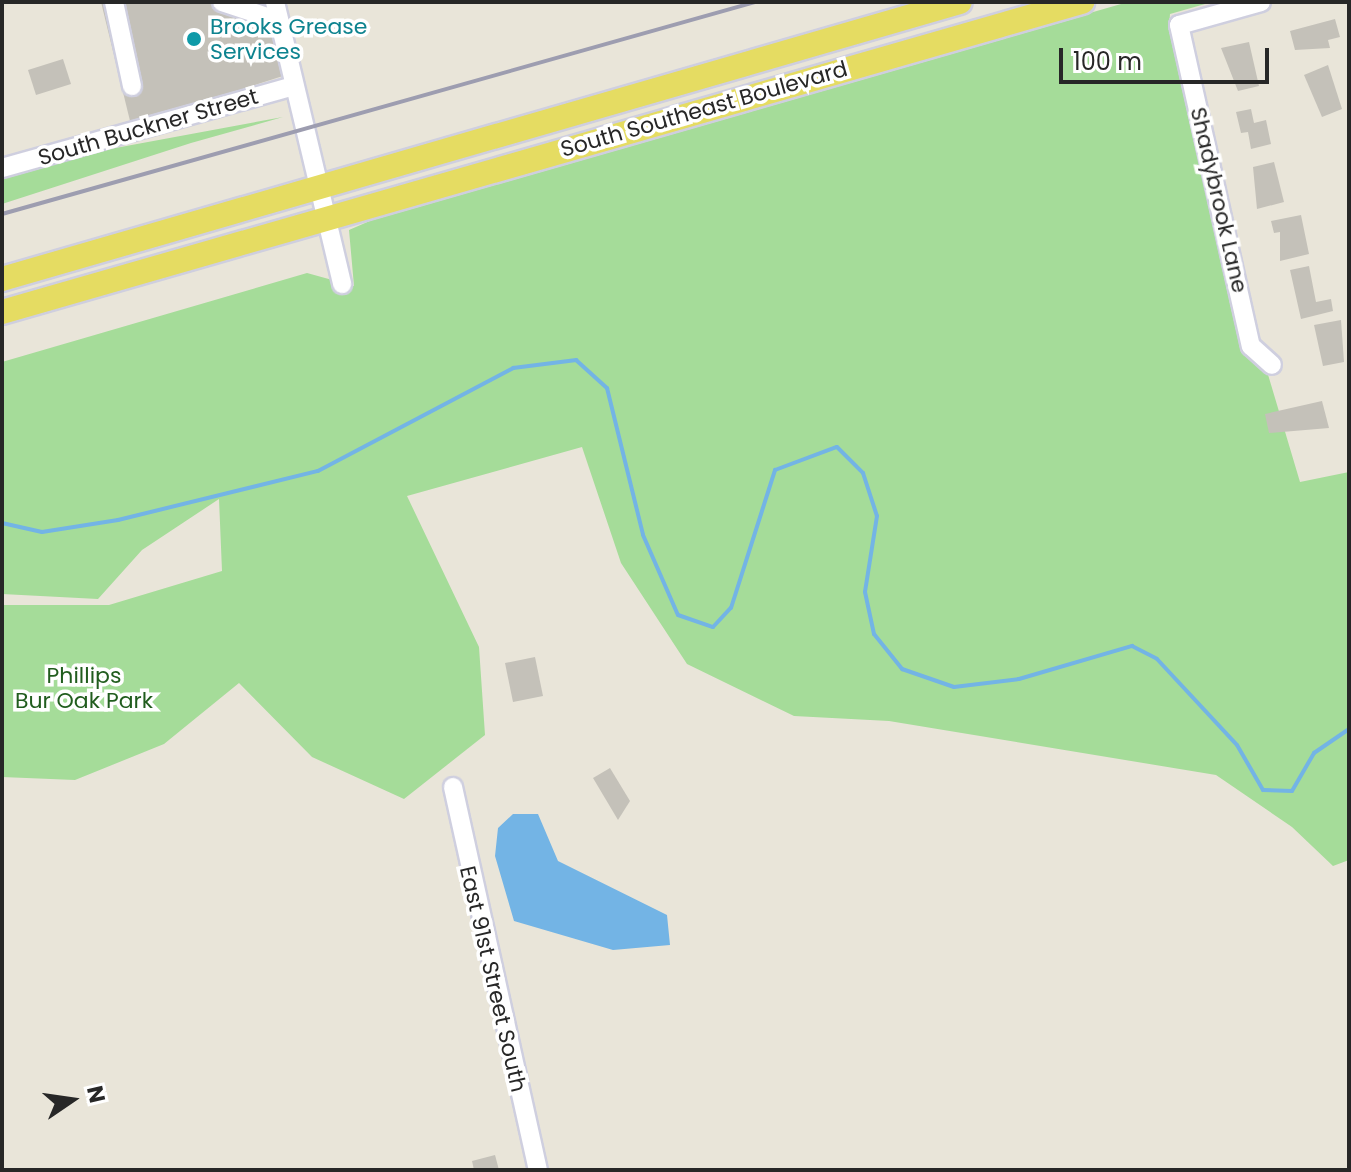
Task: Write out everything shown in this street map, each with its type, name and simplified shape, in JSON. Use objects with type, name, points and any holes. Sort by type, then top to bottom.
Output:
[{"type":"main road","name":"South Southeast Boulevard","points":[[2,279],[960,2]]},
{"type":"main road","name":"South Southeast Boulevard","points":[[2,312],[1082,2]]},
{"type":"street","points":[[114,2],[132,86]]},
{"type":"street","points":[[222,2],[277,11],[342,284]]},
{"type":"street","name":"Shadybrook Lane","points":[[1261,2],[1179,25],[1251,346],[1272,365]]},
{"type":"street","name":"South Buckner Street","points":[[2,168],[294,86]]},
{"type":"street","name":"East 91st Street South","points":[[453,787],[538,1170]]},
{"type":"green space","name":"Phillips Bur Oak Park","points":[[1128,2],[1212,2],[1170,14],[1169,27],[1179,25],[1227,237],[1300,482],[1349,472],[1349,860],[1333,866],[1292,827],[1216,775],[889,721],[794,716],[687,664],[621,563],[582,447],[407,496],[479,647],[485,735],[404,799],[312,757],[239,683],[164,744],[75,780],[2,777],[2,605],[109,605],[222,571],[219,499],[142,550],[98,599],[2,594],[2,362],[307,273],[354,286],[349,230],[379,217]]},
{"type":"green space","points":[[283,117],[191,143],[2,204],[2,169]]},
{"type":"water","points":[[513,814],[538,814],[558,861],[667,915],[670,945],[613,950],[514,921],[495,856],[498,828]]},
{"type":"building","name":"Brooks Grease Services","points":[[101,2],[269,2],[286,75],[131,125]]},
{"type":"building","points":[[1335,19],[1340,37],[1328,40],[1330,48],[1295,50],[1290,31]]},
{"type":"building","points":[[1249,42],[1259,86],[1238,91],[1221,48]]},
{"type":"building","points":[[63,59],[71,84],[36,95],[28,70]]},
{"type":"building","points":[[1328,65],[1342,109],[1322,117],[1304,75]]},
{"type":"building","points":[[1251,109],[1254,123],[1266,120],[1271,144],[1251,149],[1248,132],[1241,133],[1236,112]]},
{"type":"building","points":[[1274,162],[1284,202],[1257,209],[1253,167]]},
{"type":"building","points":[[1301,215],[1309,254],[1280,261],[1280,232],[1274,233],[1271,221]]},
{"type":"building","points":[[1309,266],[1316,302],[1331,299],[1333,311],[1301,319],[1290,270]]},
{"type":"building","points":[[1341,320],[1344,362],[1323,366],[1314,325]]},
{"type":"building","points":[[1322,401],[1329,428],[1269,433],[1265,414]]},
{"type":"building","points":[[535,657],[543,696],[513,702],[505,663]]},
{"type":"building","points":[[610,768],[630,801],[618,820],[593,778]]},
{"type":"building","points":[[495,1155],[499,1170],[474,1170],[472,1161]]},
{"type":"waterway","points":[[2,523],[42,532],[118,520],[318,471],[513,368],[576,360],[607,388],[643,535],[678,615],[713,627],[731,608],[775,470],[837,447],[863,473],[877,516],[865,592],[874,634],[902,669],[954,687],[1019,679],[1132,646],[1157,659],[1237,745],[1263,790],[1292,791],[1314,753],[1349,729]]},
{"type":"railway","points":[[2,214],[755,2]]},
{"type":"place","name":"Brooks Grease Services","points":[[194,39]]}]
